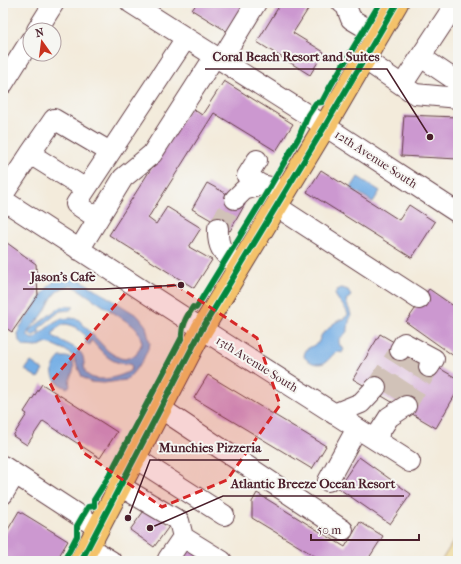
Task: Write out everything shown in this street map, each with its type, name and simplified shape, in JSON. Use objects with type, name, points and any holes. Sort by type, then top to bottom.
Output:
[{"type":"main road","points":[[89,545],[202,329],[325,126],[397,3]]},
{"type":"street","points":[[42,22],[54,3]]},
{"type":"street","name":"12th Avenue South","points":[[131,3],[325,126],[458,213]]},
{"type":"street","points":[[79,250],[123,178],[152,154],[256,3]]},
{"type":"street","points":[[342,3],[346,6],[351,19],[378,36]]},
{"type":"street","points":[[402,85],[421,57],[451,25],[456,3]]},
{"type":"street","points":[[98,219],[76,204],[186,38]]},
{"type":"street","points":[[3,84],[22,54]]},
{"type":"street","points":[[421,57],[458,82]]},
{"type":"street","points":[[364,59],[415,94],[458,98]]},
{"type":"street","points":[[3,195],[54,118],[110,152]]},
{"type":"street","points":[[30,154],[86,189]]},
{"type":"street","points":[[257,160],[247,176],[281,198],[419,299]]},
{"type":"street","points":[[235,199],[244,190],[261,185]]},
{"type":"street","name":"13th Avenue South","points":[[3,200],[410,462]]},
{"type":"street","points":[[218,228],[217,239],[222,251],[239,267]]},
{"type":"street","points":[[400,350],[404,342],[423,360]]},
{"type":"street","points":[[334,414],[361,402],[376,387]]},
{"type":"street","points":[[375,439],[400,401]]},
{"type":"street","points":[[160,408],[343,530]]},
{"type":"street","points":[[328,481],[357,428]]},
{"type":"street","points":[[135,458],[224,515]]},
{"type":"street","points":[[3,494],[9,470],[89,545],[112,561]]},
{"type":"street","points":[[120,486],[179,521],[183,537],[222,561]]},
{"type":"street","points":[[168,559],[183,537]]},
{"type":"highlighted area","points":[[176,285],[257,338],[280,405],[227,480],[162,507],[84,453],[50,383],[128,290]]},
{"type":"sand","points":[[458,534],[458,561],[441,561]]},
{"type":"water","points":[[358,177],[380,191],[373,202],[351,188]]},
{"type":"water","points":[[64,276],[77,278],[138,316],[146,326],[150,344],[143,360],[126,380],[104,383],[90,382],[82,377],[73,356],[65,350],[45,343],[37,347],[24,346],[19,341],[18,334],[20,327],[42,295],[55,280]],"holes":[[[70,286],[75,287],[132,325],[137,330],[142,343],[136,355],[125,359],[114,355],[108,351],[78,319],[60,319],[54,322],[35,338],[32,339],[28,336],[29,330],[44,313],[58,290]],[[64,324],[78,329],[85,335],[86,343],[90,345],[91,340],[112,360],[123,364],[130,364],[132,367],[131,370],[115,377],[102,379],[91,377],[86,372],[81,353],[52,335],[56,329]]]},
{"type":"water","points":[[342,288],[348,290],[351,295],[346,300],[351,316],[348,329],[339,339],[339,344],[344,349],[342,353],[335,353],[324,363],[318,364],[309,361],[304,357],[305,350],[318,343],[322,334],[334,323],[348,315],[346,309],[335,294],[338,289]]},
{"type":"water","points":[[66,306],[74,307],[70,310],[60,311],[38,329],[40,332],[32,336],[29,332],[30,330],[57,309]]},
{"type":"water","points":[[60,357],[71,358],[74,367],[70,379],[70,386],[67,388],[57,382],[53,375],[54,366]]},
{"type":"water","points":[[31,362],[43,370],[38,378],[25,370]]},
{"type":"building","points":[[197,3],[253,3],[233,35],[192,10]]},
{"type":"building","points":[[281,3],[312,3],[293,33],[324,52],[310,75],[257,42]]},
{"type":"building","points":[[224,81],[293,124],[276,151],[214,113],[148,218],[156,224],[167,207],[201,228],[189,247],[212,260],[194,288],[109,235],[190,107],[202,115]]},
{"type":"building","points":[[404,115],[458,117],[458,159],[401,156]]},
{"type":"building","points":[[321,170],[399,220],[409,205],[435,222],[412,258],[307,192]]},
{"type":"building","points":[[207,183],[245,204],[230,231],[192,209]]},
{"type":"building","points":[[3,240],[36,264],[38,295],[12,332],[3,326]]},
{"type":"building","points":[[429,289],[458,309],[458,359],[406,322]]},
{"type":"building","points":[[380,334],[458,379],[458,390],[436,428],[353,379]]},
{"type":"building","points":[[208,375],[326,446],[312,469],[194,398]]},
{"type":"building","points":[[42,384],[117,432],[100,458],[43,421],[27,445],[13,436],[27,414],[24,412]]},
{"type":"building","points":[[359,457],[411,494],[390,524],[338,488]]},
{"type":"building","points":[[257,493],[345,547],[360,522],[383,536],[367,561],[323,561],[252,518],[252,502]]},
{"type":"building","points":[[146,508],[170,525],[154,547],[130,530]]},
{"type":"building","points":[[19,511],[68,541],[56,561],[3,561],[3,538]]},
{"type":"building","points":[[187,547],[210,561],[178,561]]},
{"type":"tunnel","points":[[218,228],[235,199]]},
{"type":"tunnel","points":[[376,387],[400,350]]},
{"type":"tunnel","points":[[393,397],[418,359]]},
{"type":"tunnel","points":[[406,406],[429,367]]},
{"type":"cycle path","points":[[64,561],[77,536],[77,526],[88,507],[94,506],[94,500],[109,476],[182,337],[183,325],[185,321],[193,307],[196,308],[261,202],[299,137],[308,115],[316,103],[322,102],[380,3]]},
{"type":"cycle path","points":[[81,561],[202,329],[325,126],[397,3]]},
{"type":"place","name":"Coral Beach Resort and Suites","points":[[430,137]]},
{"type":"place","name":"Jason's Cafe","points":[[181,285]]},
{"type":"place","name":"Munchies Pizzeria","points":[[128,518]]},
{"type":"place","name":"Atlantic Breeze Ocean Resort","points":[[150,528]]}]
